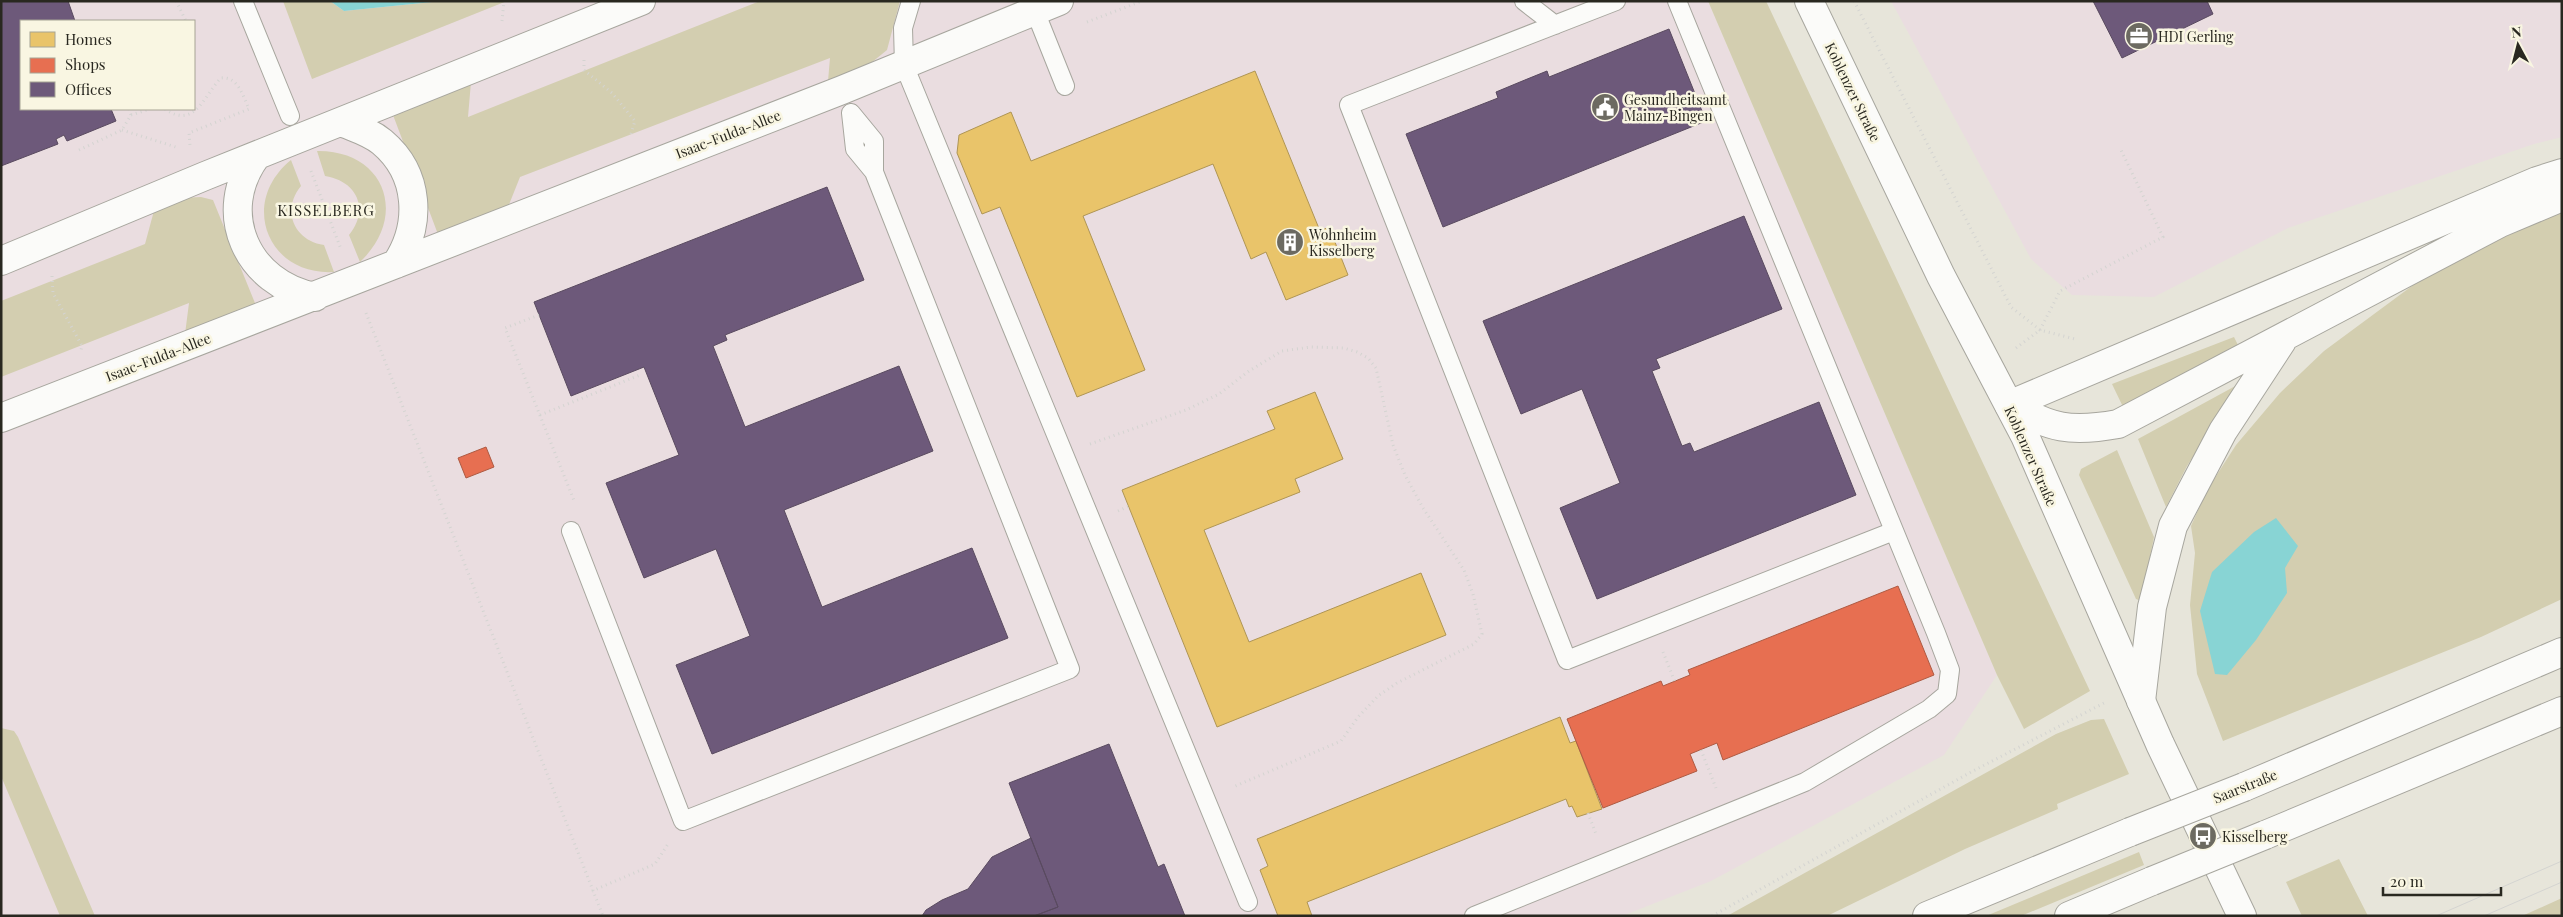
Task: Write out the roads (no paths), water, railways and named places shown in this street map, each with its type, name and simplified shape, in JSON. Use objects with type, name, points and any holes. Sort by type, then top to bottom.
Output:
[{"type":"main road","points":[[1,261],[257,155],[641,1]]},
{"type":"main road","name":"Koblenzer Straße","points":[[1809,1],[1941,276],[2025,436],[2140,701],[2242,916]]},
{"type":"main road","name":"Isaac-Fulda-Allee","points":[[1,418],[396,264],[847,101],[904,65],[1047,6]]},
{"type":"main road","points":[[341,122],[363,131],[382,142],[398,159],[408,178],[414,200],[413,223],[407,244],[396,264]]},
{"type":"main road","points":[[257,155],[246,174],[239,195],[238,216],[242,238],[255,262],[274,282],[294,292],[315,297]]},
{"type":"main road","points":[[2009,405],[2562,173]]},
{"type":"main road","points":[[2009,405],[2041,422],[2066,429],[2090,429],[2118,424],[2285,338],[2500,223],[2562,198]]},
{"type":"main road","points":[[2140,701],[2152,607],[2173,526],[2224,431],[2285,338]]},
{"type":"main road","points":[[2508,675],[2562,637]]},
{"type":"main road","name":"Saarstraße","points":[[1927,916],[2244,787],[2562,652]]},
{"type":"main road","points":[[2069,916],[2562,711]]},
{"type":"lane","points":[[243,1],[290,116]]},
{"type":"lane","points":[[911,1],[903,28],[904,65],[1248,902]]},
{"type":"lane","points":[[1524,1],[1555,25]]},
{"type":"lane","points":[[1616,1],[1349,105],[1568,660],[1894,532]]},
{"type":"lane","points":[[1474,916],[1805,782],[1929,709],[1947,694],[1950,670],[1677,1]]},
{"type":"lane","points":[[1047,6],[1065,86]]},
{"type":"lane","points":[[571,531],[683,821],[1070,669],[874,172],[855,149],[847,101]]},
{"type":"water","points":[[330,1],[442,1],[344,11]]},
{"type":"water","points":[[2276,518],[2298,546],[2285,568],[2287,593],[2256,640],[2227,675],[2215,674],[2200,611],[2212,572],[2254,532]]},
{"type":"tram line","points":[[2436,916],[2562,861]]},
{"type":"tram line","points":[[2484,916],[2562,882]]},
{"type":"place","name":"HDI Gerling","points":[[2139,36]]},
{"type":"place","name":"Gesundheitsamt Mainz-Bingen","points":[[1605,107]]},
{"type":"place","name":"Wohnheim Kisselberg","points":[[1290,242]]},
{"type":"place","name":"Kisselberg","points":[[2203,836]]},
{"type":"district","name":"KISSELBERG","points":[[326,210]]}]
